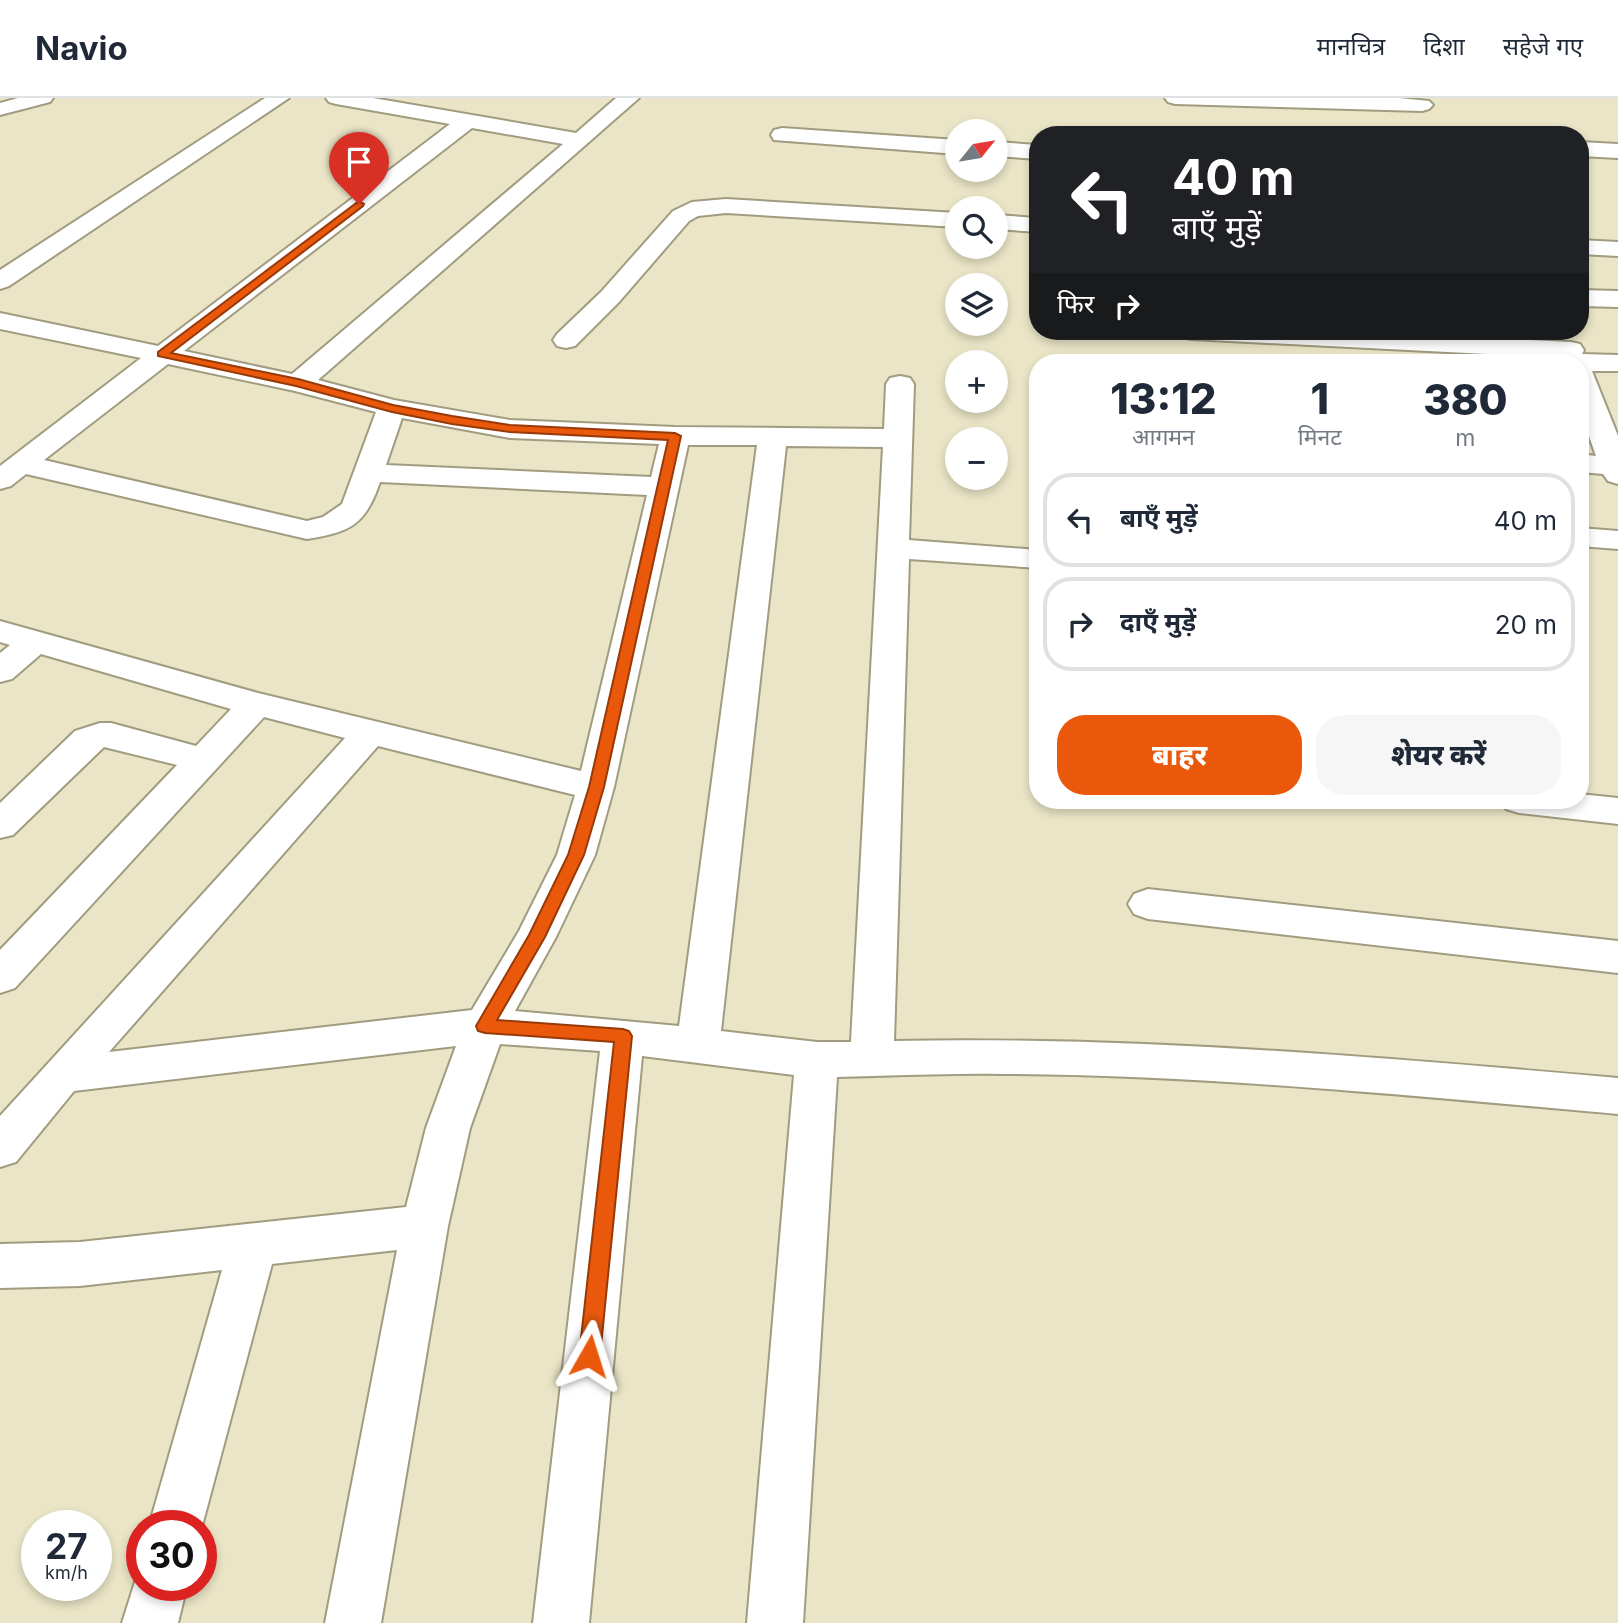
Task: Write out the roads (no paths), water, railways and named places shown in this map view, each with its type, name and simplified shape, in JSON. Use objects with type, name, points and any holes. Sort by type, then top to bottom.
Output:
[{"type":"street","points":[[0,109],[43,98]]},
{"type":"street","points":[[0,281],[278,98]]},
{"type":"street","points":[[336,98],[580,139]]},
{"type":"street","points":[[298,383],[629,98]]},
{"type":"street","points":[[1175,98],[1421,102],[1432,125]]},
{"type":"street","points":[[11,472],[469,120]]},
{"type":"street","points":[[782,135],[945,146]]},
{"type":"street","points":[[1589,149],[1618,151]]},
{"type":"street","points":[[1008,150],[1029,151]]},
{"type":"street","points":[[566,340],[618,289],[681,216],[692,209],[726,206],[945,219]]},
{"type":"street","points":[[1008,223],[1029,224]]},
{"type":"street","points":[[1589,247],[1618,249]]},
{"type":"street","points":[[0,287],[0,299]]},
{"type":"street","points":[[1589,298],[1618,299]]},
{"type":"street","points":[[0,321],[298,383],[392,408],[510,429],[675,436],[897,438]]},
{"type":"street","points":[[1409,340],[1562,354]]},
{"type":"street","points":[[1589,358],[1618,363]]},
{"type":"street","points":[[872,1059],[900,384]]},
{"type":"street","points":[[1589,397],[1617,470]]},
{"type":"street","points":[[11,472],[307,530],[327,527],[346,519],[356,507],[392,408]]},
{"type":"street","points":[[353,1623],[425,1226],[448,1128],[485,1026],[536,937],[576,855],[596,787],[675,436]]},
{"type":"street","points":[[698,1044],[773,437]]},
{"type":"street","points":[[1589,465],[1617,470]]},
{"type":"street","points":[[368,473],[662,488]]},
{"type":"street","points":[[1589,538],[1618,540]]},
{"type":"street","points":[[892,548],[1029,558]]},
{"type":"street","points":[[0,631],[256,704],[596,787]]},
{"type":"street","points":[[0,671],[36,640]]},
{"type":"street","points":[[0,977],[256,704]]},
{"type":"street","points":[[0,1148],[62,1074],[370,731]]},
{"type":"street","points":[[0,825],[88,740],[100,735],[111,735],[203,760]]},
{"type":"street","points":[[1589,808],[1618,811]]},
{"type":"street","points":[[1148,904],[1618,957]]},
{"type":"street","points":[[62,1074],[485,1026],[623,1036],[817,1060],[1002,1056],[1164,1061],[1307,1069],[1618,1096]]},
{"type":"street","points":[[561,1623],[623,1036]]},
{"type":"street","points":[[775,1623],[817,1060]]},
{"type":"street","points":[[0,1266],[80,1264],[425,1226]]},
{"type":"street","points":[[180,1510],[253,1245]]},
{"type":"street","points":[[150,1623],[156,1601]]}]
